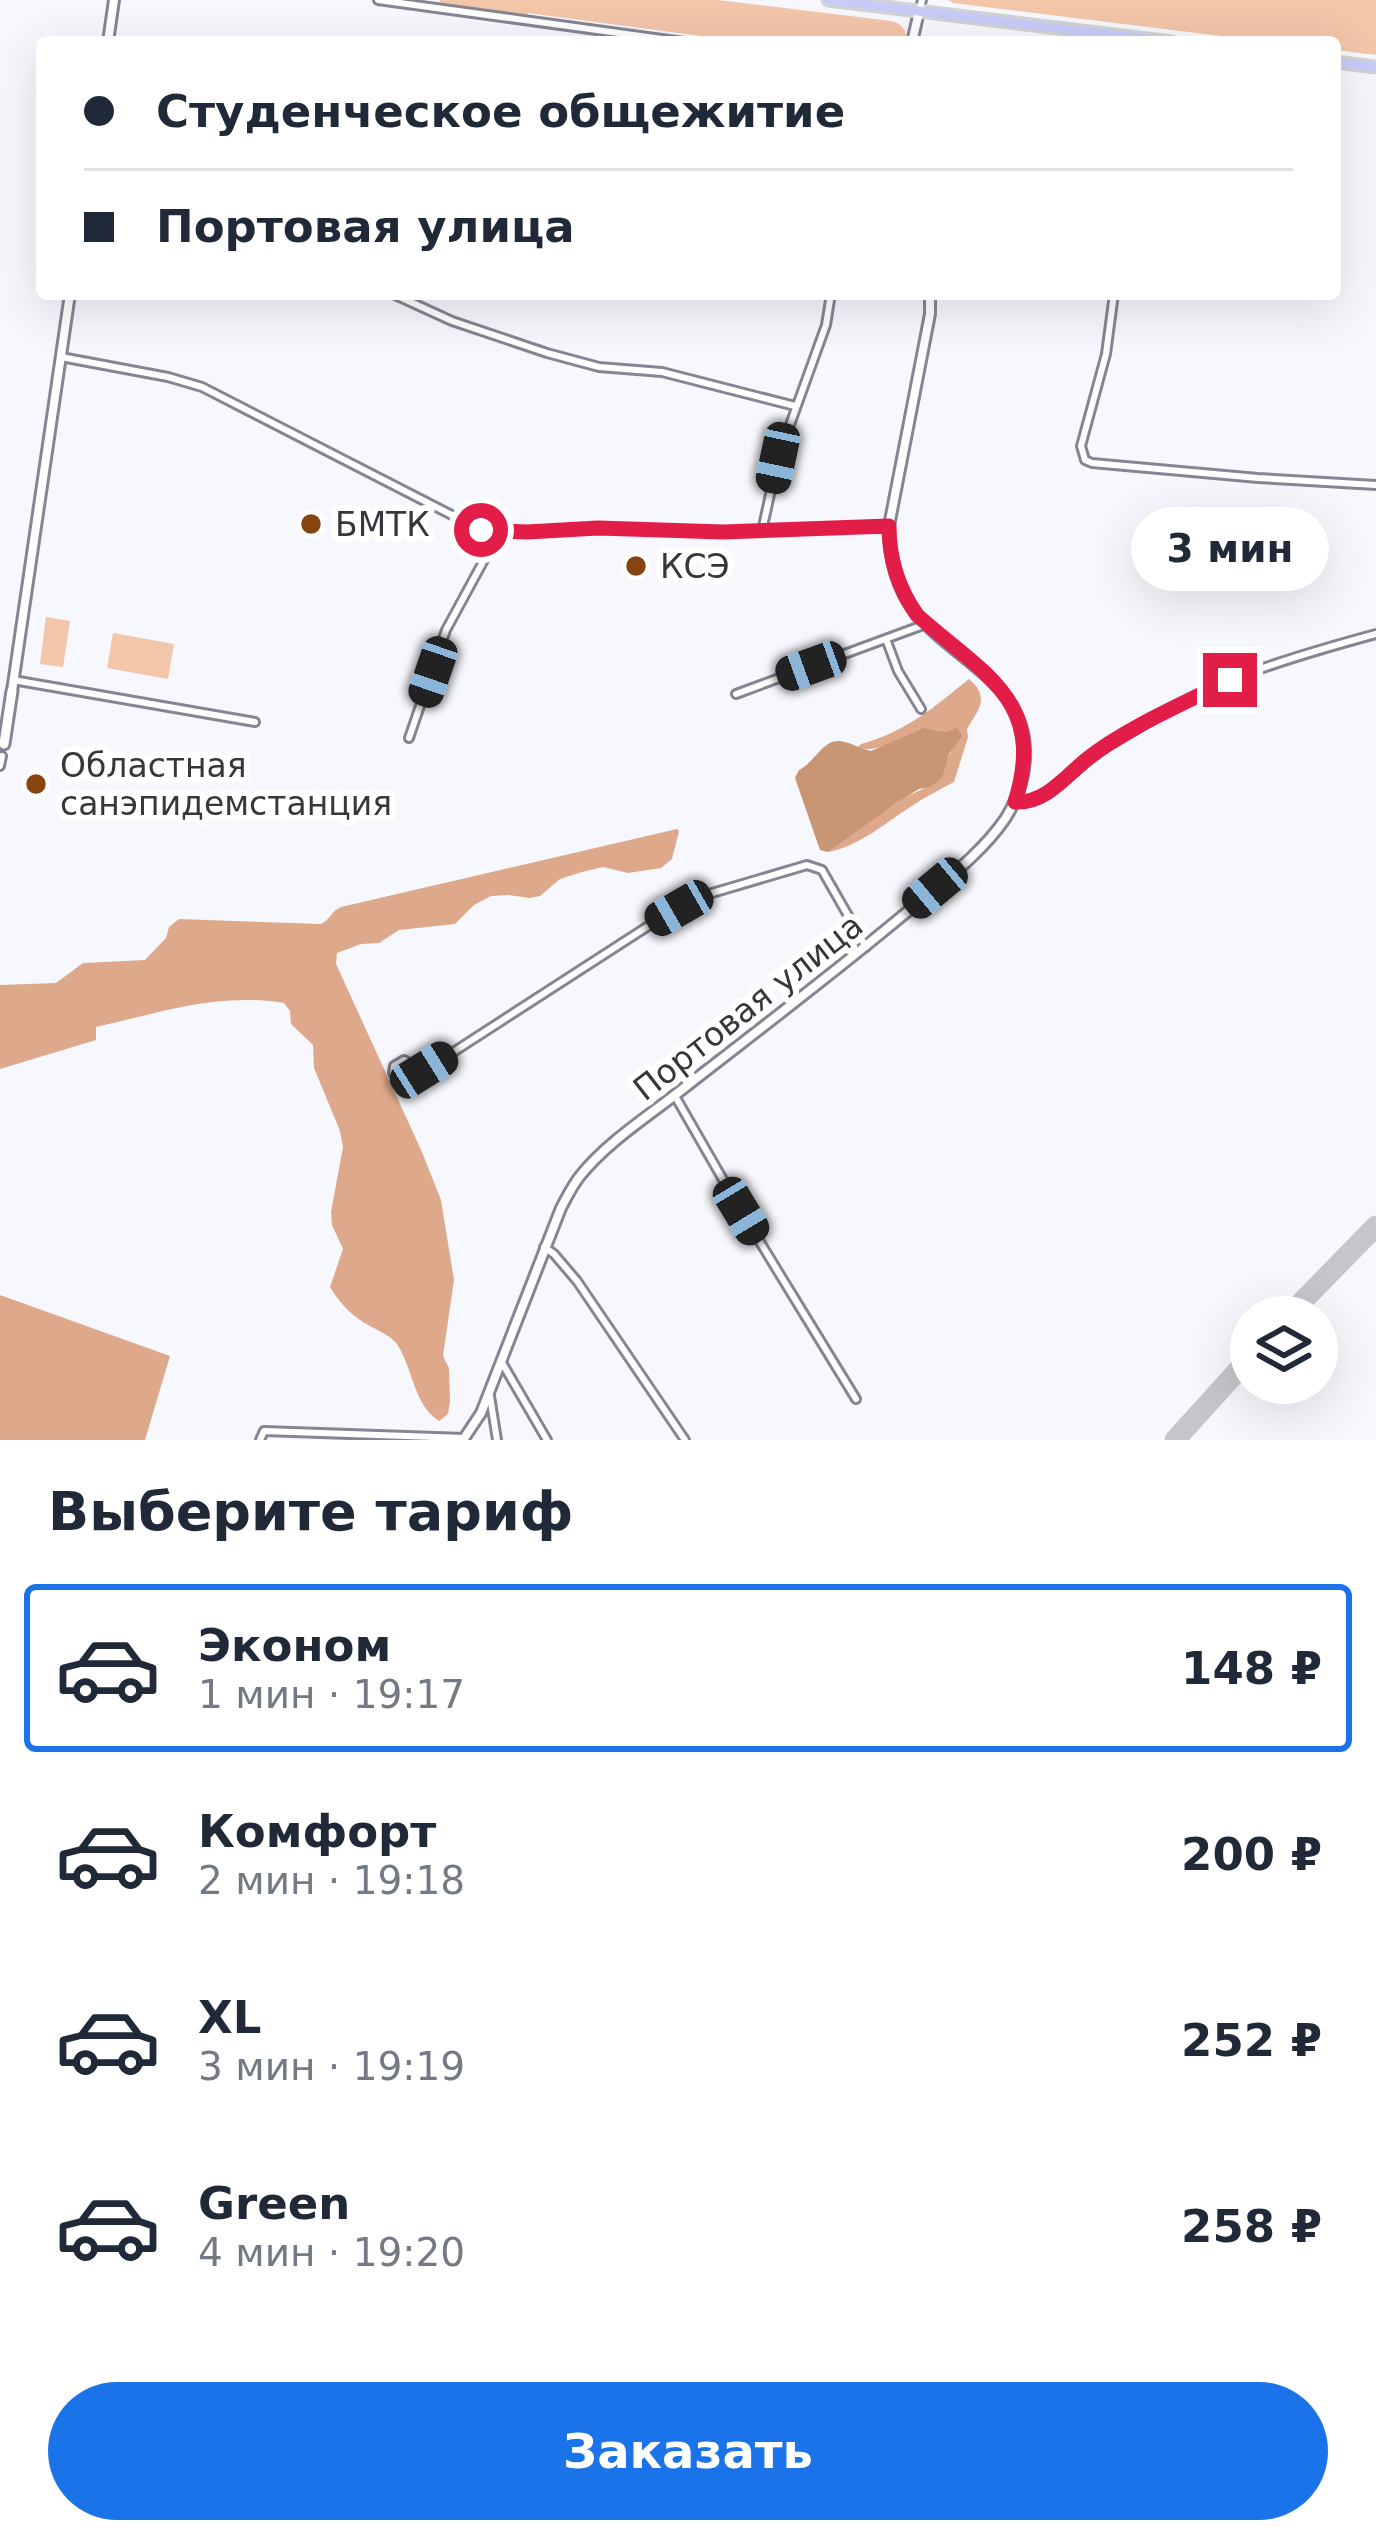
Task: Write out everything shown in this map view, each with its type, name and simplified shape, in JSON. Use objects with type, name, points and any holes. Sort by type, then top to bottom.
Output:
[{"type":"main road","points":[[827,0],[920,6],[1130,36]]},
{"type":"main road","points":[[1341,63],[1376,67]]},
{"type":"main road","points":[[0,709],[12,686]]},
{"type":"main road","points":[[1,751],[12,686]]},
{"type":"street","points":[[109,36],[114,0]]},
{"type":"street","points":[[378,0],[640,36]]},
{"type":"street","points":[[914,36],[920,6]]},
{"type":"street","points":[[69,300],[12,686],[255,722]]},
{"type":"street","points":[[406,300],[547,353],[599,367],[682,376],[795,406]]},
{"type":"street","points":[[762,530],[778,458],[826,325],[830,300]]},
{"type":"street","points":[[931,300],[889,526],[890,552],[910,604],[926,624],[996,684],[1011,704],[1025,740],[1024,772],[1015,802]]},
{"type":"street","points":[[1113,300],[1106,354],[1081,446],[1085,460],[1376,485]]},
{"type":"street","points":[[61,357],[168,376],[202,387],[481,530],[889,526]]},
{"type":"street","points":[[409,738],[446,630],[490,549],[493,532]]},
{"type":"street","points":[[736,694],[926,624]]},
{"type":"street","name":"Портовая улица","points":[[463,1439],[481,1413],[561,1208],[579,1177],[622,1137],[969,859],[1015,802],[1042,797],[1091,755],[1230,680],[1376,634]]},
{"type":"street","points":[[886,638],[898,671],[921,710]]},
{"type":"street","points":[[424,1070],[404,1060],[394,1066],[393,1073],[406,1080],[424,1070],[702,896],[807,865],[822,870],[866,946]]},
{"type":"street","points":[[675,1096],[856,1399]]},
{"type":"street","points":[[544,1247],[577,1281],[685,1440]]},
{"type":"street","points":[[501,1361],[547,1440]]},
{"type":"street","points":[[489,1392],[497,1440]]},
{"type":"street","points":[[260,1440],[263,1431],[463,1439]]},
{"type":"shaded area","points":[[440,0],[718,0],[891,21],[906,36],[701,36],[528,13],[524,19],[439,7]]},
{"type":"shaded area","points":[[948,0],[1376,0],[1376,55],[1341,51],[1341,36],[1221,36]]},
{"type":"shaded area","points":[[46,617],[70,621],[63,667],[40,664]]},
{"type":"shaded area","points":[[113,633],[174,644],[168,679],[107,668]]},
{"type":"shaded area","points":[[969,679],[981,698],[967,729],[954,782],[862,839],[828,852],[899,801],[941,778],[958,738],[930,730],[871,749],[857,748],[919,718]]},
{"type":"shaded area","points":[[957,727],[962,736],[949,754],[942,778],[896,803],[828,852],[820,850],[795,778],[824,747],[840,741],[871,751],[924,728],[947,732]]},
{"type":"shaded area","points":[[677,829],[672,859],[661,868],[628,873],[603,867],[582,872],[560,879],[540,896],[491,896],[455,924],[399,930],[379,943],[337,953],[336,964],[441,1200],[454,1280],[443,1356],[449,1368],[450,1401],[448,1414],[439,1421],[424,1405],[397,1344],[353,1315],[330,1287],[343,1249],[331,1212],[343,1147],[314,1068],[313,1045],[291,1024],[284,1003],[235,1000],[166,1010],[96,1027],[96,1040],[0,1069],[0,985],[56,983],[83,963],[145,960],[179,919],[321,924],[341,907]]},
{"type":"shaded area","points":[[0,1295],[170,1356],[145,1440],[0,1440]]},
{"type":"taxiway","points":[[1308,1296],[1376,1226]]},
{"type":"taxiway","points":[[1175,1440],[1230,1379]]},
{"type":"place","name":"БМТК","points":[[311,524]]},
{"type":"place","name":"КСЭ","points":[[636,566]]},
{"type":"place","name":"Областная санэпидемстанция","points":[[36,784]]},
{"type":"route","points":[[481,530],[723,532],[889,526],[893,566],[917,615],[996,684],[1021,724],[1024,772],[1015,802],[1042,797],[1091,755],[1230,680]]}]
